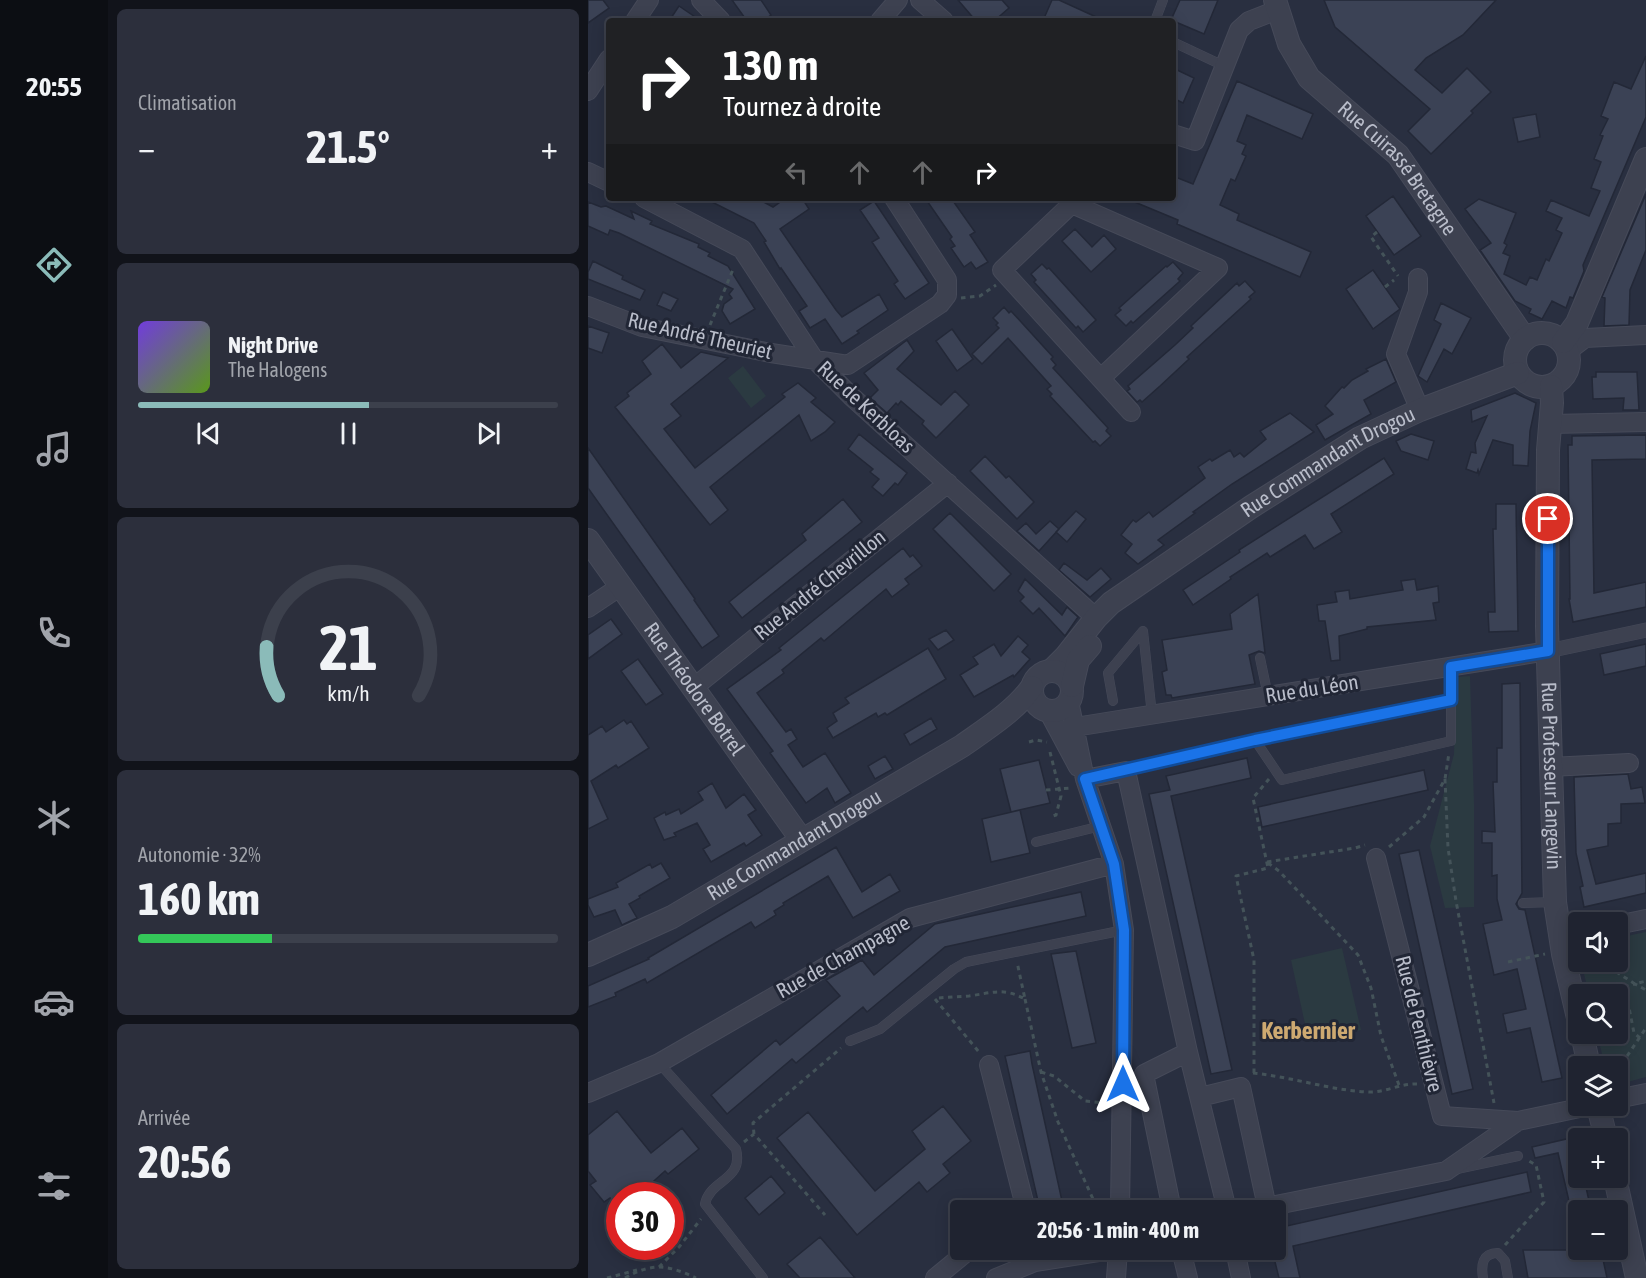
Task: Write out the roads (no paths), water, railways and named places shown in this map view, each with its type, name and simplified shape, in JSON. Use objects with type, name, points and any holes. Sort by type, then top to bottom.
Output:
[{"type":"street","points":[[700,0],[718,18]]},
{"type":"street","points":[[883,18],[898,0]]},
{"type":"street","points":[[920,0],[938,18]]},
{"type":"street","points":[[637,18],[646,1]]},
{"type":"street","points":[[1176,135],[1195,141],[1239,30],[1249,21],[1276,5]]},
{"type":"street","name":"Rue Cuirassé Bretagne","points":[[1276,5],[1289,44],[1309,78],[1398,155],[1525,339]]},
{"type":"street","points":[[588,91],[606,64]]},
{"type":"street","points":[[1566,346],[1555,336],[1544,333],[1525,339],[1516,353],[1515,363],[1518,373],[1532,386],[1551,386],[1564,377],[1568,368],[1566,346],[1646,159]]},
{"type":"street","points":[[588,172],[606,181]]},
{"type":"street","name":"Rue André Theuriet","points":[[588,306],[642,327],[771,353],[848,364],[940,304],[947,295],[947,280],[896,201]]},
{"type":"street","points":[[1101,378],[1218,268],[1075,201],[1002,270],[1131,412]]},
{"type":"street","name":"Rue de Kerbloas","points":[[668,203],[742,249],[814,359],[851,396],[1096,618]]},
{"type":"street","points":[[1418,278],[1418,292],[1396,354],[1420,410]]},
{"type":"street","points":[[1566,346],[1585,338],[1646,335]]},
{"type":"street","name":"Rue Commandant Drogou","points":[[1051,671],[1111,603],[1251,507],[1359,438],[1420,410],[1518,373]]},
{"type":"street","name":"Rue Professeur Langevin","points":[[1551,386],[1548,450],[1550,766],[1555,902],[1571,984]]},
{"type":"street","points":[[1551,424],[1646,422]]},
{"type":"street","name":"Rue André Chevrillon","points":[[693,688],[948,483]]},
{"type":"street","name":"Rue Théodore Botrel","points":[[588,540],[801,839]]},
{"type":"street","name":"Rue Commandant Drogou","points":[[1070,694],[1078,660],[1150,576]]},
{"type":"street","points":[[588,608],[621,586]]},
{"type":"street","points":[[1548,651],[1646,630]]},
{"type":"street","name":"Rue du Léon","points":[[1075,727],[1548,651]]},
{"type":"street","points":[[1079,783],[1070,694],[1064,675],[1051,671],[1039,676],[1039,701],[1079,783],[1101,826],[1114,864],[1124,930],[1120,1200]]},
{"type":"street","points":[[1039,701],[1060,709],[1070,694]]},
{"type":"street","name":"Rue Commandant Drogou","points":[[588,955],[672,916],[962,746],[994,723],[1039,701]]},
{"type":"street","points":[[1550,766],[1629,763]]},
{"type":"street","points":[[1079,783],[1126,771],[1188,1052],[1225,1200]]},
{"type":"street","name":"Rue de Penthièvre","points":[[1381,854],[1443,1116],[1518,1121]]},
{"type":"street","name":"Rue de Champagne","points":[[588,1093],[658,1063],[910,918],[1114,864]]},
{"type":"street","points":[[1628,922],[1646,918]]},
{"type":"street","points":[[1123,1084],[1188,1052]]},
{"type":"street","points":[[989,1065],[1020,1200]]},
{"type":"street","points":[[1144,1074],[1170,1200]]},
{"type":"street","points":[[1200,1097],[1241,1087],[1258,1200]]},
{"type":"street","points":[[1628,1097],[1646,1093]]},
{"type":"street","points":[[1286,1204],[1446,1171],[1518,1121],[1568,1110]]},
{"type":"street","points":[[1617,1188],[1637,1278]]},
{"type":"street","points":[[935,1278],[957,1260]]},
{"type":"street","points":[[996,1278],[1026,1260]]},
{"type":"street","points":[[1116,1278],[1117,1260]]},
{"type":"street","points":[[1184,1260],[1188,1278]]},
{"type":"street","points":[[1237,1260],[1241,1278]]},
{"type":"lane","points":[[1156,18],[1163,0]]},
{"type":"lane","points":[[1176,43],[1224,66]]},
{"type":"lane","points":[[1113,701],[1108,674],[1143,631],[1152,715]]},
{"type":"lane","points":[[1260,658],[1268,696]]},
{"type":"lane","points":[[1255,740],[1282,780],[1451,741],[1451,667]]},
{"type":"lane","points":[[1126,771],[1255,740],[1451,700]]},
{"type":"lane","points":[[1036,842],[1101,826]]},
{"type":"lane","points":[[1523,903],[1555,902]]},
{"type":"lane","points":[[850,1041],[880,1029],[954,969],[966,962],[1124,930]]},
{"type":"lane","points":[[658,1063],[736,1149],[739,1160],[734,1173],[707,1196],[705,1203],[763,1278]]},
{"type":"lane","points":[[1446,1171],[1518,1156]]},
{"type":"lane","points":[[1483,1278],[1481,1267],[1485,1257],[1491,1253],[1498,1253],[1504,1261],[1508,1278]]},
{"type":"district","name":"Kerbernier","points":[[1308,1031]]}]
